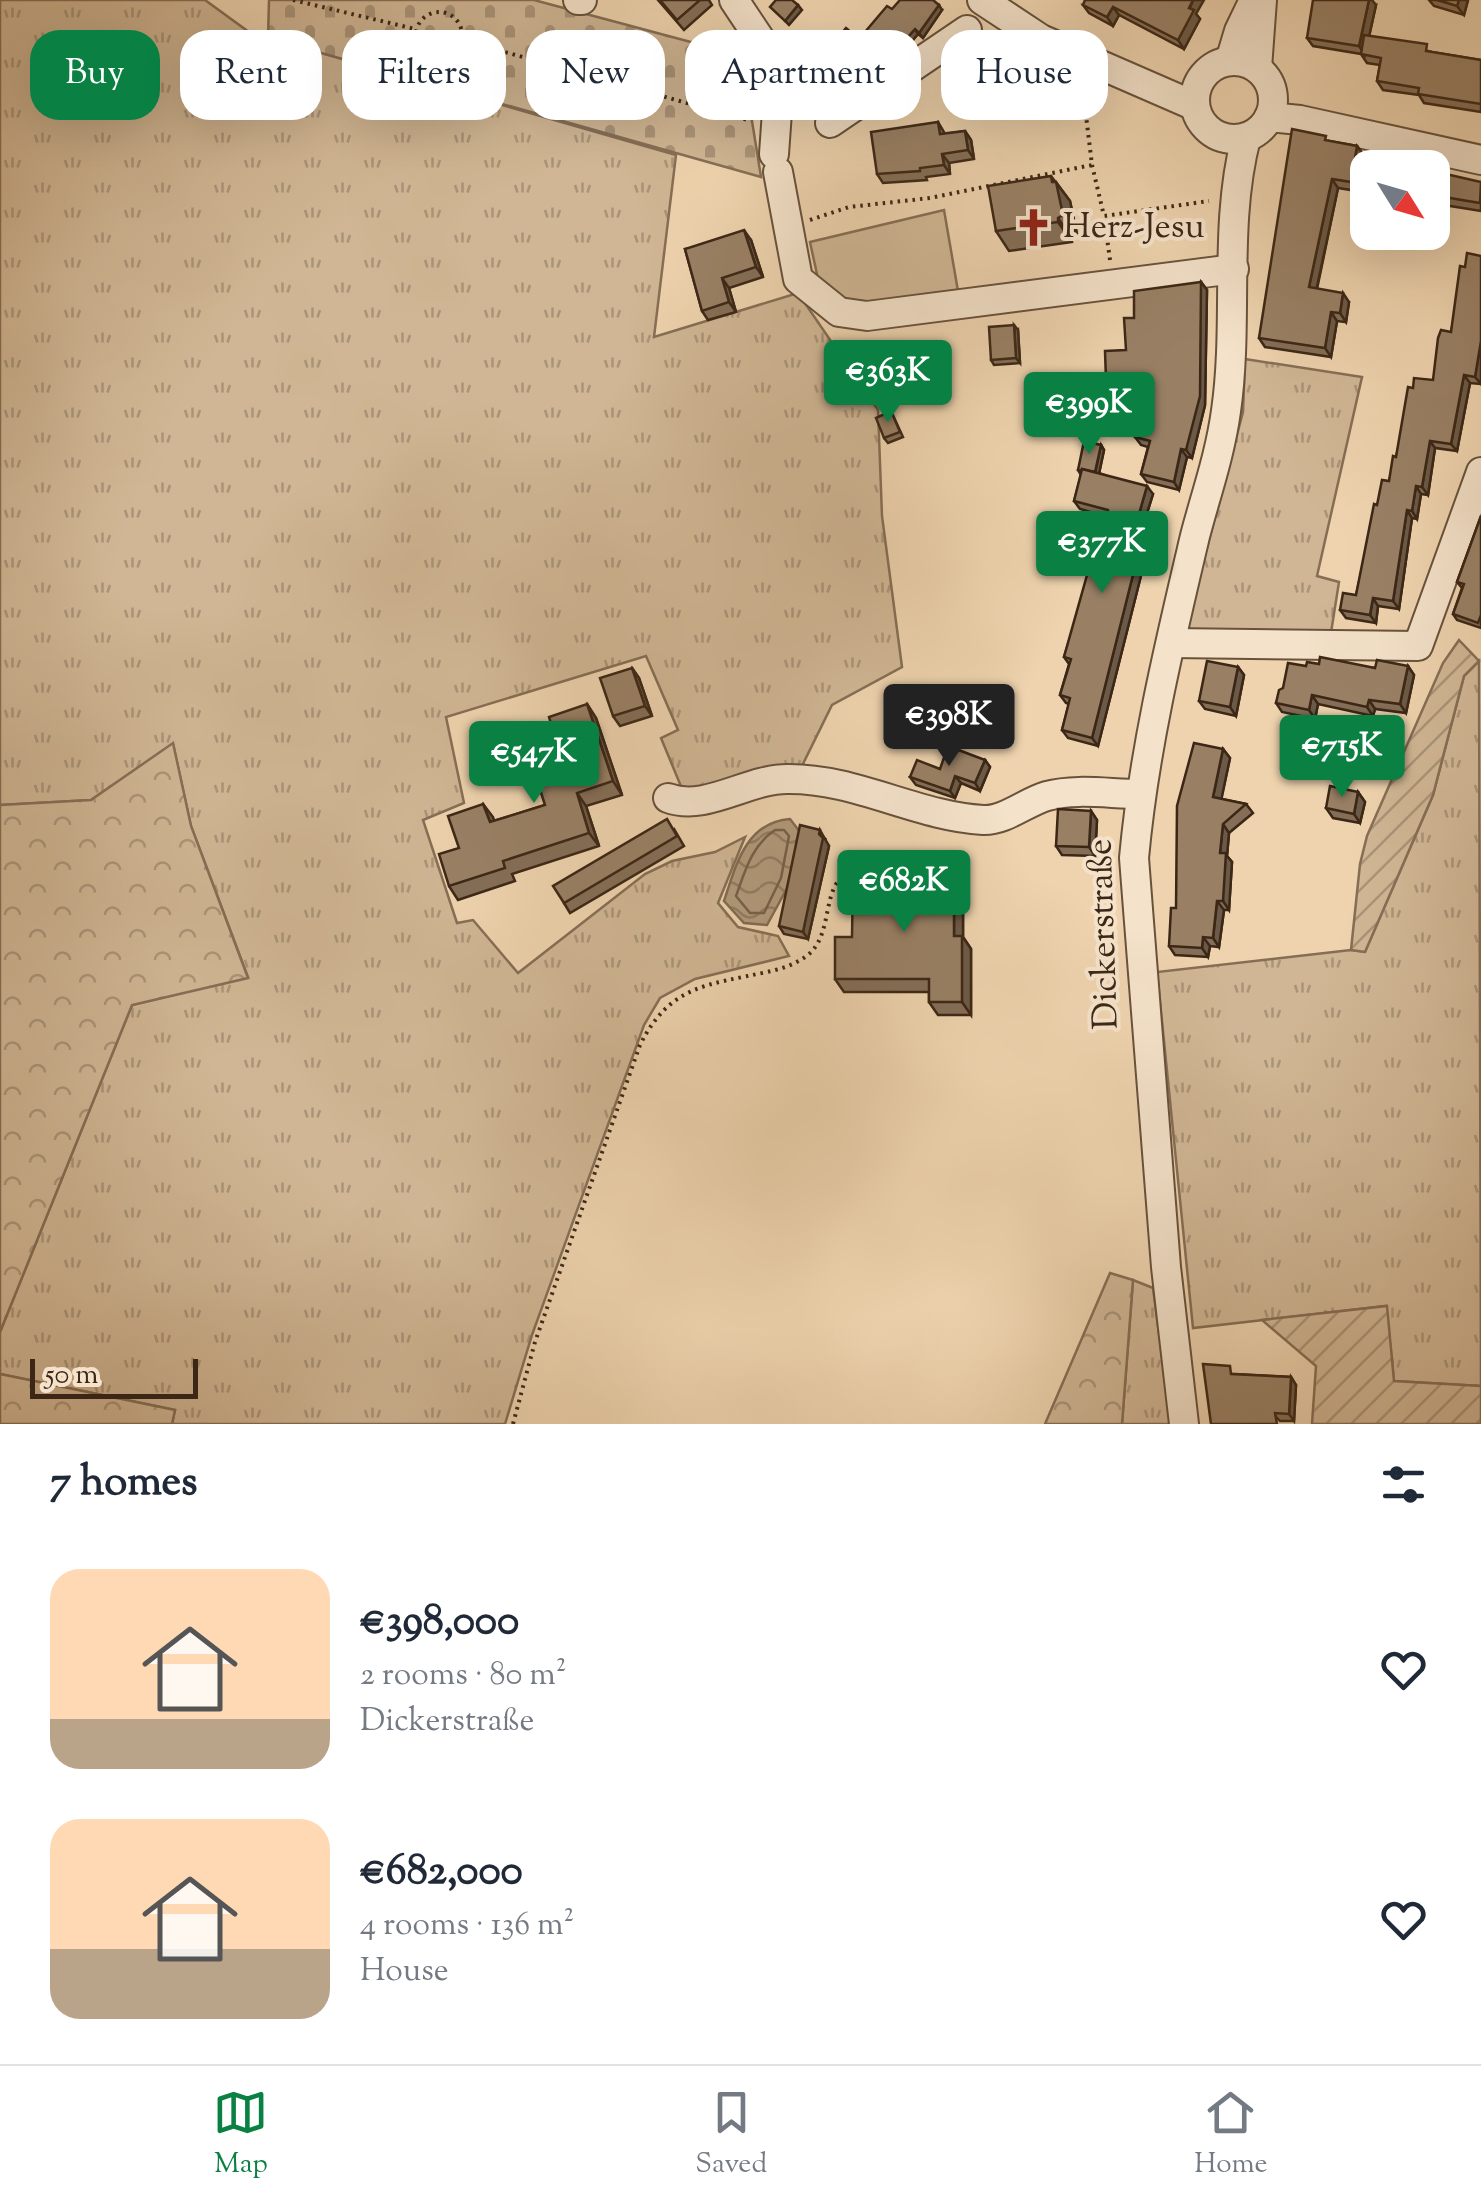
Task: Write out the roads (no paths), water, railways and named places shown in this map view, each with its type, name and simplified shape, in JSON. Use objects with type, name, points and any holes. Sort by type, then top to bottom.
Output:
[{"type":"street","points":[[734,0],[780,68],[776,151],[786,228],[798,279],[838,312],[867,316],[1234,269]]},
{"type":"street","points":[[982,0],[1029,30]]},
{"type":"street","points":[[1254,0],[1257,85],[1264,126],[1233,138],[1203,125],[1194,96],[1202,77],[1211,68],[1257,85],[1300,120],[1481,160]]},
{"type":"street","points":[[1257,85],[1262,0]]},
{"type":"street","points":[[830,124],[941,48]]},
{"type":"street","points":[[1108,61],[1171,75],[1202,77]]},
{"type":"street","points":[[1108,67],[1194,106]]},
{"type":"street","name":"Dickerstraße","points":[[1233,138],[1222,199],[1234,269]]},
{"type":"street","name":"Dickerstraße","points":[[1184,1424],[1166,1266],[1134,858],[1140,794],[1171,643],[1196,531],[1216,470],[1227,407],[1239,173],[1233,138]]},
{"type":"street","points":[[1171,643],[1418,646],[1481,472]]},
{"type":"street","points":[[668,798],[683,804],[767,780],[808,780],[847,786],[938,814],[989,820],[1030,802],[1064,793],[1140,794]]},
{"type":"water","points":[[790,819],[800,832],[791,881],[767,925],[744,923],[724,901],[739,860],[763,828]]},
{"type":"place","name":"Herz-Jesu","points":[[1033,228]]}]
